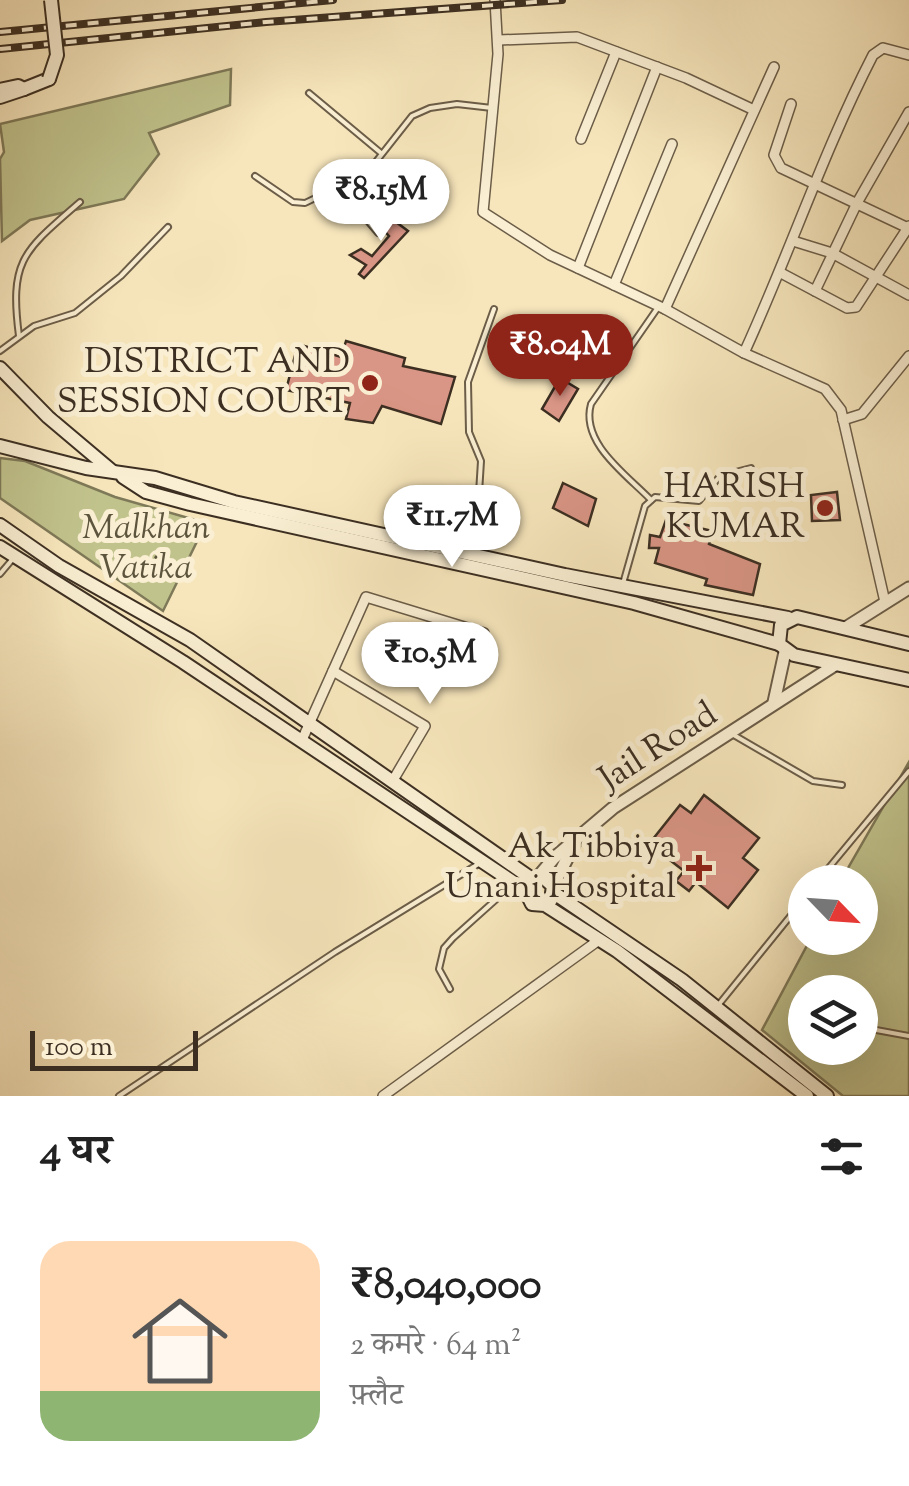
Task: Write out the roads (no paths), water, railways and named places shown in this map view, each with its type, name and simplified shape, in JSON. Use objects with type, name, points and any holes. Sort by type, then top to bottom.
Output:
[{"type":"main road","points":[[0,93],[18,86],[24,90],[49,79],[57,55],[51,0]]},
{"type":"main road","points":[[0,368],[48,417],[146,492],[634,604],[835,665],[909,680]]},
{"type":"main road","points":[[0,446],[118,474],[155,478],[234,502],[788,618],[848,627],[909,644]]},
{"type":"main road","points":[[0,525],[58,566],[190,640],[392,782],[527,883],[532,904],[550,895]]},
{"type":"main road","points":[[0,547],[302,740],[482,862],[550,895],[717,1007],[827,1096]]},
{"type":"main road","points":[[782,648],[780,625],[788,618]]},
{"type":"main road","points":[[550,895],[599,940],[724,1029],[807,1096]]},
{"type":"street","points":[[495,0],[499,40],[482,212],[550,256],[825,389],[843,420],[885,602]]},
{"type":"street","points":[[499,40],[576,37],[754,110]]},
{"type":"street","points":[[744,353],[780,273],[813,184],[873,55],[883,48],[909,55]]},
{"type":"street","points":[[582,139],[616,52]]},
{"type":"street","points":[[578,268],[657,67]]},
{"type":"street","points":[[662,307],[774,67]]},
{"type":"street","points":[[780,273],[846,308],[856,307],[908,227],[813,184],[774,161],[791,104]]},
{"type":"street","points":[[815,291],[909,112]]},
{"type":"street","points":[[614,285],[672,144]]},
{"type":"street","points":[[792,241],[832,253],[909,295]]},
{"type":"street","points":[[843,420],[862,414],[909,356]]},
{"type":"street","points":[[848,627],[909,588]]},
{"type":"street","points":[[302,740],[366,597],[484,634]]},
{"type":"street","points":[[774,702],[782,648]]},
{"type":"street","name":"Jail Road","points":[[527,883],[613,808],[835,665]]},
{"type":"street","points":[[333,671],[426,726],[392,782]]},
{"type":"street","name":"Jail Road","points":[[550,895],[576,842]]},
{"type":"street","points":[[383,1096],[599,940]]},
{"type":"lane","points":[[309,93],[382,154]]},
{"type":"lane","points":[[255,176],[293,202],[306,203],[366,173],[412,116],[430,108],[457,104],[492,108]]},
{"type":"lane","points":[[339,186],[378,233]]},
{"type":"lane","points":[[19,336],[14,296],[20,261],[80,202]]},
{"type":"lane","points":[[0,351],[34,326],[75,313],[121,276],[168,227]]},
{"type":"lane","points":[[651,500],[595,440],[588,423],[592,404],[662,307]]},
{"type":"lane","points":[[466,567],[476,525],[482,461],[469,432],[468,382],[494,309]]},
{"type":"lane","points":[[623,584],[645,506],[651,500],[666,495],[699,501],[720,476],[751,468]]},
{"type":"lane","points":[[0,574],[14,558]]},
{"type":"lane","points":[[732,734],[813,780],[842,785]]},
{"type":"lane","points":[[831,865],[909,771]]},
{"type":"lane","points":[[119,1096],[336,952],[482,862]]},
{"type":"lane","points":[[450,988],[439,969],[444,948],[527,883]]},
{"type":"lane","points":[[717,1007],[788,919]]},
{"type":"lane","points":[[878,1030],[909,1036]]},
{"type":"railway","points":[[0,32],[333,0]]},
{"type":"railway","points":[[0,49],[266,22],[562,0]]},
{"type":"place","name":"DISTRICT AND SESSION COURT","points":[[370,383]]},
{"type":"place","name":"HARISH KUMAR","points":[[825,508]]},
{"type":"place","name":"Ak Tibbiya Unani Hospital","points":[[699,868]]},
{"type":"park label","name":"Malkhan Vatika","points":[[146,549]]}]
